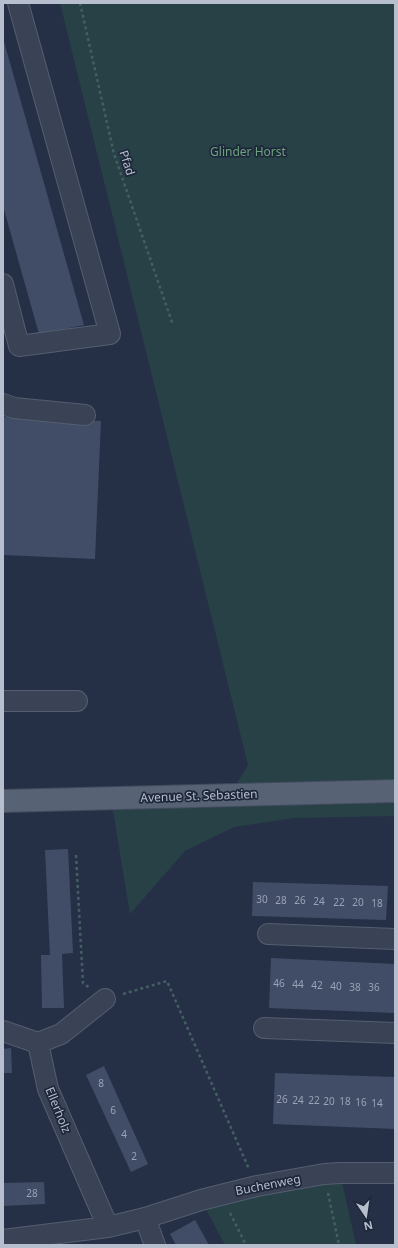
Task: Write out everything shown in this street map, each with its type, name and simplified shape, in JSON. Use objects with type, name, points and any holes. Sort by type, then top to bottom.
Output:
[{"type":"main road","name":"Avenue St. Sebastien","points":[[3,801],[395,791]]},
{"type":"street","points":[[3,284],[19,346],[110,334],[18,3]]},
{"type":"street","points":[[3,404],[14,408],[86,415]]},
{"type":"street","points":[[3,702],[77,701]]},
{"type":"street","points":[[268,934],[395,939]]},
{"type":"street","points":[[3,1030],[38,1043],[62,1034],[105,999]]},
{"type":"street","points":[[264,1028],[395,1033]]},
{"type":"street","name":"Ellerholz","points":[[38,1043],[48,1089],[108,1227]]},
{"type":"street","name":"Buchenweg","points":[[3,1240],[108,1227],[144,1218],[220,1194],[324,1174],[395,1173]]},
{"type":"street","points":[[144,1218],[156,1245]]},
{"type":"path","name":"Pfad","points":[[80,3],[114,154],[173,324]]},
{"type":"path","points":[[76,855],[83,983],[105,999],[168,981],[257,1186]]},
{"type":"path","points":[[324,1174],[339,1245]]},
{"type":"path","points":[[220,1194],[246,1245]]},
{"type":"green space","name":"Glinder Horst","points":[[60,3],[395,3],[395,816],[294,818],[234,827],[185,851],[130,914],[111,799],[231,793],[248,765]]},
{"type":"green space","points":[[340,1173],[356,1245],[225,1245],[201,1200]]},
{"type":"building","points":[[3,38],[84,325],[39,334],[3,206]]},
{"type":"building","points":[[3,417],[101,421],[95,559],[3,555]]},
{"type":"building","points":[[68,849],[73,953],[62,954],[64,1008],[42,1008],[41,955],[50,955],[45,850]]},
{"type":"building","points":[[253,882],[388,886],[386,920],[252,916]]},
{"type":"building","points":[[271,958],[395,964],[395,1013],[269,1008]]},
{"type":"building","points":[[11,1048],[12,1073],[3,1073],[3,1049]]},
{"type":"building","points":[[104,1066],[148,1164],[131,1172],[86,1075]]},
{"type":"building","points":[[275,1073],[395,1077],[395,1129],[273,1124]]},
{"type":"building","points":[[44,1182],[45,1204],[3,1206],[3,1183]]},
{"type":"building","points":[[195,1220],[209,1245],[176,1245],[170,1234]]}]
